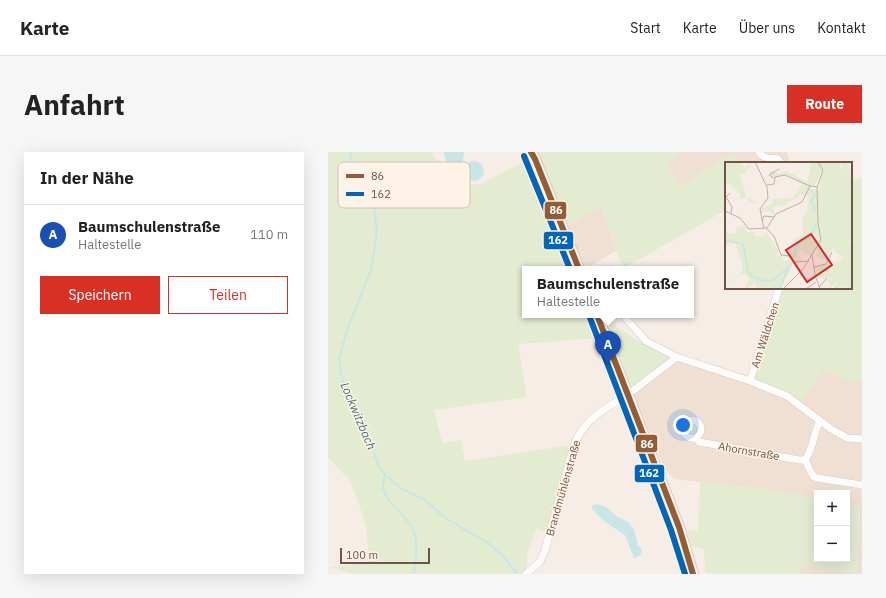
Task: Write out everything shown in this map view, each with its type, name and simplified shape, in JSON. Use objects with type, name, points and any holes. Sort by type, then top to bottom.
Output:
[{"type":"main road","points":[[531,152],[578,266]]},
{"type":"main road","points":[[598,318],[631,393],[679,527],[694,574]]},
{"type":"street","points":[[759,152],[764,158],[778,159],[780,162]]},
{"type":"street","name":"Am Wäldchen","points":[[750,381],[779,289]]},
{"type":"street","points":[[626,318],[646,341],[677,357],[750,381],[787,396],[831,429],[847,438],[862,439]]},
{"type":"street","name":"Brandmühlenstraße","points":[[526,574],[540,562],[545,550],[575,442],[581,430],[588,422],[612,404],[631,393],[677,357]]},
{"type":"street","points":[[820,421],[816,429],[810,454],[805,460],[813,476],[817,478],[862,485]]},
{"type":"street","name":"Ahornstraße","points":[[696,438],[699,442],[805,460]]},
{"type":"shaded area","points":[[682,152],[787,152],[790,162],[737,162],[732,153],[680,187],[666,165]]},
{"type":"shaded area","points":[[601,206],[616,251],[590,266],[581,266],[566,226]]},
{"type":"shaded area","points":[[679,359],[750,381],[824,370],[851,381],[862,382],[862,574],[799,574],[801,564],[857,573],[860,507],[850,505],[850,490],[814,490],[814,498],[764,489],[674,479],[663,466],[634,394]]},
{"type":"green space","points":[[328,152],[434,152],[432,155],[440,162],[338,162],[338,208],[470,208],[470,185],[480,184],[531,158],[574,266],[522,266],[522,318],[593,318],[600,338],[518,344],[527,397],[434,410],[442,443],[461,440],[465,461],[572,445],[547,532],[536,529],[527,555],[527,574],[353,574],[329,567],[346,566],[369,561],[366,525],[351,482],[328,457]]},
{"type":"green space","points":[[534,152],[682,152],[666,165],[680,187],[732,153],[737,162],[725,162],[725,211],[628,266],[623,266],[616,251],[601,206],[563,227]]},
{"type":"green space","points":[[862,177],[862,382],[851,381],[824,370],[798,404],[750,381],[779,289],[852,289],[852,181]]},
{"type":"green space","points":[[602,318],[636,340],[670,356],[669,361],[634,387],[626,376],[625,369],[614,341],[608,334]]},
{"type":"green space","points":[[690,423],[694,423],[698,429],[694,435],[690,435],[686,431],[686,427]]},
{"type":"green space","points":[[700,482],[764,489],[814,498],[814,562],[850,562],[850,505],[860,507],[857,573],[801,564],[799,574],[718,574],[705,572],[704,549],[692,546],[687,530],[698,531]]},
{"type":"water","points":[[444,152],[464,152],[463,160],[461,162],[446,161]]},
{"type":"water","points":[[470,161],[478,161],[484,167],[484,175],[478,181],[470,181]]},
{"type":"water","points":[[597,504],[606,507],[615,515],[628,522],[634,530],[638,545],[642,550],[640,556],[634,558],[625,535],[604,521],[592,509],[592,505]]},
{"type":"waterway","name":"Lockwitzbach","points":[[350,152],[352,162]]},
{"type":"waterway","name":"Lockwitzbach","points":[[374,208],[377,231],[371,270],[347,330],[339,359],[343,383],[367,430],[378,465],[385,475],[402,489],[423,499],[447,519],[488,543],[503,555],[517,574]]},
{"type":"waterway","points":[[385,475],[383,487],[385,493],[391,503],[409,522],[416,538],[416,562],[414,573]]},
{"type":"transit line","name":"86","points":[[531,152],[578,266]]},
{"type":"transit line","name":"162","points":[[524,156],[569,266]]},
{"type":"transit line","name":"162","points":[[590,318],[671,530],[685,574]]},
{"type":"transit line","name":"86","points":[[598,318],[679,527],[693,574]]},
{"type":"place","name":"Baumschulenstraße","points":[[608,364]]}]
